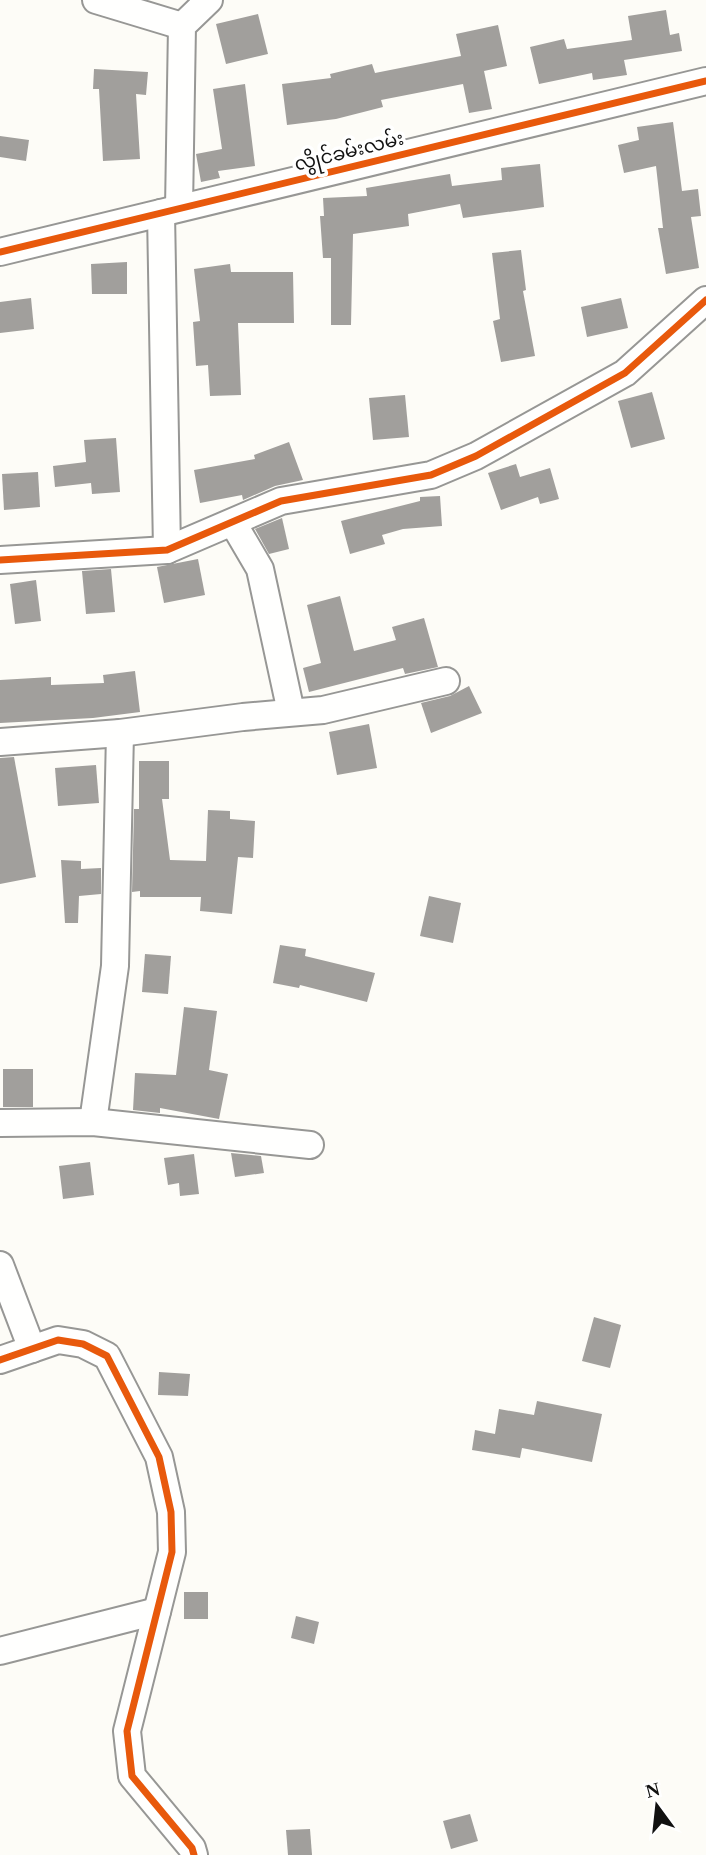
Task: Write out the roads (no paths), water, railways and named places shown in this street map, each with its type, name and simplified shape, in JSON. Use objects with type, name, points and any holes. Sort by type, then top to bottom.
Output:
[{"type":"street","points":[[96,0],[182,26]]},
{"type":"street","points":[[167,550],[170,211],[182,26],[209,0]]},
{"type":"street","name":"လွိုင်ခမ်းလမ်း","points":[[0,252],[706,81]]},
{"type":"street","points":[[0,559],[167,550],[281,501],[430,475],[476,456],[625,373],[706,300]]},
{"type":"street","points":[[233,523],[260,569],[291,712]]},
{"type":"street","points":[[0,741],[120,733],[323,710],[446,681]]},
{"type":"street","points":[[93,1122],[115,967],[120,733]]},
{"type":"street","points":[[0,1123],[93,1122],[310,1144]]},
{"type":"street","points":[[0,1265],[32,1349]]},
{"type":"street","points":[[0,1360],[58,1340],[83,1344],[107,1356],[159,1457],[172,1512],[172,1552],[127,1731],[132,1776],[192,1849],[194,1855]]},
{"type":"street","points":[[0,1651],[157,1611]]}]
